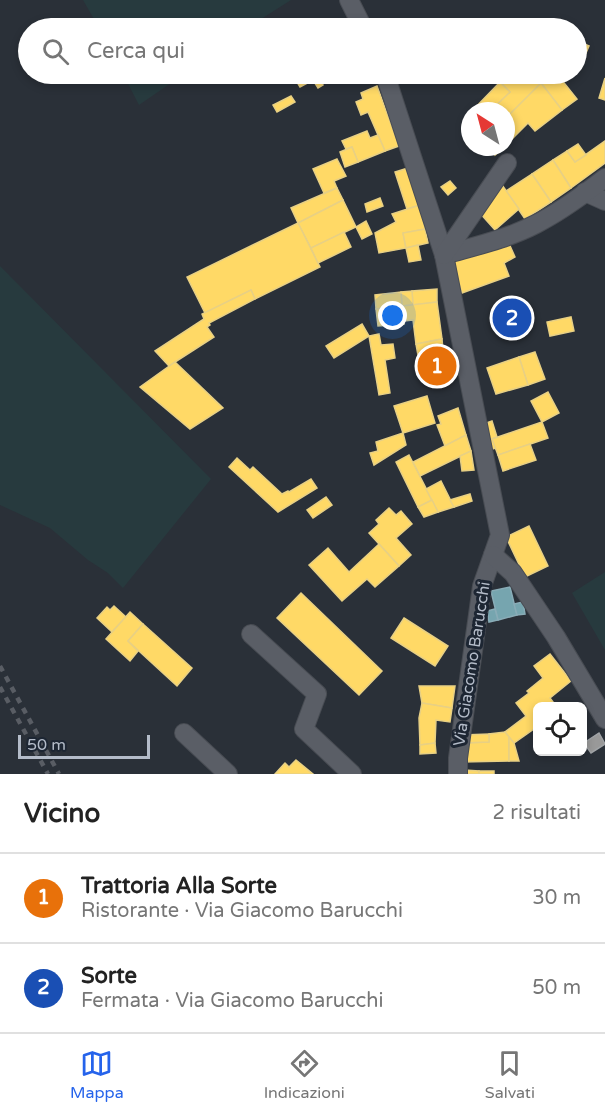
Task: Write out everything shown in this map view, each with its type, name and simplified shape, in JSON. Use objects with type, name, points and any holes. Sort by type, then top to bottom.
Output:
[{"type":"street","points":[[349,0],[358,18]]},
{"type":"street","name":"Via Giacomo Barucchi","points":[[388,84],[444,255],[500,535],[482,586],[458,758],[458,774]]},
{"type":"street","points":[[444,255],[507,163]]},
{"type":"street","points":[[444,255],[491,242],[535,224],[605,178]]},
{"type":"street","points":[[585,192],[605,201]]},
{"type":"street","name":"Via Giacomo Barucchi","points":[[493,555],[513,573],[556,637],[605,719]]},
{"type":"street","points":[[251,634],[317,694],[304,729],[352,774]]},
{"type":"street","points":[[184,733],[228,774]]},
{"type":"green space","points":[[83,0],[291,0],[263,18],[93,18]]},
{"type":"green space","points":[[128,84],[169,84],[139,105]]},
{"type":"green space","points":[[0,266],[211,479],[123,588],[108,573],[88,560],[50,528],[0,505]]},
{"type":"green space","points":[[605,572],[605,650],[572,593]]},
{"type":"building: Abitazioni","points":[[605,78],[605,100],[599,98]]},
{"type":"building: Abitazioni","points":[[498,84],[502,84],[510,92],[499,102],[481,102]]},
{"type":"building: Abitazioni","points":[[502,84],[541,84],[515,109],[515,102],[499,102],[510,92]]},
{"type":"building: Abitazioni","points":[[542,84],[565,84],[577,99],[562,110]]},
{"type":"building: Abitazioni","points":[[542,84],[562,110],[535,131],[528,123],[515,136],[515,109]]},
{"type":"building: Abitazioni","points":[[377,86],[399,146],[385,151],[368,112],[361,115],[356,102],[363,99],[361,93]]},
{"type":"building: Abitazioni","points":[[291,96],[295,102],[277,112],[273,105]]},
{"type":"building: Abitazioni","points":[[367,131],[370,138],[378,135],[385,151],[358,162],[352,147],[346,149],[342,141]]},
{"type":"building: Abitazioni","points":[[605,141],[605,163],[571,188],[553,160],[567,151],[575,162]]},
{"type":"building: Abitazioni","points":[[578,144],[586,155],[575,162],[567,151]]},
{"type":"building: Abitazioni","points":[[352,147],[358,162],[345,167],[340,152]]},
{"type":"building: Abitazioni","points":[[337,159],[346,176],[334,181],[337,188],[324,193],[313,169]]},
{"type":"building: Abitazioni","points":[[553,160],[571,188],[551,202],[532,174]]},
{"type":"building: Abitazioni","points":[[408,168],[420,205],[407,209],[395,172]]},
{"type":"building: Abitazioni","points":[[532,174],[551,202],[525,219],[506,191]]},
{"type":"building: Abitazioni","points":[[450,181],[456,188],[448,195],[441,187]]},
{"type":"building: Abitazioni","points":[[500,182],[519,209],[495,230],[478,211]]},
{"type":"building: Abitazioni","points":[[337,188],[343,200],[298,223],[291,208]]},
{"type":"building: Abitazioni","points":[[380,198],[383,206],[367,212],[365,204]]},
{"type":"building: Abitazioni","points":[[343,200],[356,227],[311,248],[298,223]]},
{"type":"building: Abitazioni","points":[[420,205],[425,229],[403,233],[406,248],[379,253],[375,233],[396,222],[392,214]]},
{"type":"building: Abitazioni","points":[[366,221],[372,234],[362,239],[356,227]]},
{"type":"building: Abitazioni","points":[[298,223],[320,267],[255,299],[251,290],[205,313],[187,277]]},
{"type":"building: Abitazioni","points":[[425,229],[428,243],[406,248],[403,233]]},
{"type":"building: Abitazioni","points":[[344,232],[351,247],[318,263],[311,248]]},
{"type":"building: Abitazioni","points":[[507,239],[515,257],[504,263],[509,276],[462,293],[451,259]]},
{"type":"building: Abitazioni","points":[[418,245],[421,260],[409,262],[406,248]]},
{"type":"building: Abitazioni","points":[[437,289],[437,302],[413,305],[412,291]]},
{"type":"building: Abitazioni","points":[[251,290],[255,299],[209,323],[207,327],[214,337],[169,366],[155,351],[204,319],[202,314]]},
{"type":"building: Abitazioni","points":[[412,291],[413,305],[402,306],[401,292]]},
{"type":"building: Abitazioni","points":[[401,292],[402,306],[376,309],[375,295]]},
{"type":"building: Abitazioni","points":[[437,302],[442,339],[416,344],[413,320],[404,321],[404,324],[378,326],[376,309]]},
{"type":"building: Abitazioni","points":[[571,317],[574,331],[550,336],[547,322]]},
{"type":"building: Abitazioni","points":[[362,324],[369,336],[334,358],[326,346]]},
{"type":"building: Abitazioni","points":[[379,334],[381,345],[393,344],[395,358],[385,360],[390,393],[379,395],[369,336]]},
{"type":"building: Abitazioni","points":[[442,339],[444,361],[425,367],[426,370],[421,372],[416,344]]},
{"type":"building: Abitazioni","points":[[535,352],[545,379],[528,385],[519,357]]},
{"type":"building: Abitazioni","points":[[519,357],[528,385],[496,394],[487,368]]},
{"type":"building: Abitazioni","points":[[175,362],[223,408],[190,429],[140,387]]},
{"type":"building: Abitazioni","points":[[548,392],[559,413],[542,422],[531,401]]},
{"type":"building: Abitazioni","points":[[427,396],[435,423],[403,433],[394,406]]},
{"type":"building: Abitazioni","points":[[458,408],[466,435],[445,446],[437,425],[441,424],[438,416]]},
{"type":"building: Abitazioni","points":[[492,421],[497,437],[492,439],[496,448],[485,451],[478,426]]},
{"type":"building: Abitazioni","points":[[542,422],[548,438],[498,455],[492,439]]},
{"type":"building: Abitazioni","points":[[403,433],[406,445],[374,465],[370,453],[378,451],[376,442]]},
{"type":"building: Abitazioni","points":[[466,435],[471,451],[420,476],[413,462]]},
{"type":"building: Abitazioni","points":[[530,444],[536,460],[503,471],[498,455]]},
{"type":"building: Abitazioni","points":[[471,451],[474,470],[462,471],[460,456]]},
{"type":"building: Abitazioni","points":[[409,455],[432,500],[418,507],[396,462]]},
{"type":"building: Abitazioni","points":[[237,458],[250,470],[253,467],[282,494],[311,479],[317,488],[278,512],[229,467]]},
{"type":"building: Abitazioni","points":[[441,481],[454,507],[438,512],[426,489]]},
{"type":"building: Abitazioni","points":[[470,494],[472,501],[454,507],[450,500]]},
{"type":"building: Abitazioni","points":[[326,497],[332,505],[313,518],[307,510]]},
{"type":"building: Abitazioni","points":[[432,500],[438,512],[424,517],[418,507]]},
{"type":"building: Abitazioni","points":[[389,508],[396,515],[401,511],[412,524],[396,538],[411,555],[399,566],[369,533],[379,524],[376,520]]},
{"type":"building: Abitazioni","points":[[529,526],[548,566],[525,577],[506,537]]},
{"type":"building: Abitazioni","points":[[379,544],[399,566],[375,587],[367,579],[342,601],[309,565],[328,548],[349,572]]},
{"type":"building: Abitazioni","points":[[301,593],[382,671],[359,695],[277,618]]},
{"type":"building: Abitazioni","points":[[114,606],[126,617],[112,632],[97,618],[107,607],[110,610]]},
{"type":"building: Abitazioni","points":[[130,612],[143,624],[128,641],[138,651],[130,661],[106,639]]},
{"type":"building: Abitazioni","points":[[404,618],[448,646],[435,666],[391,638]]},
{"type":"building: Abitazioni","points":[[143,624],[192,668],[177,686],[128,641]]},
{"type":"building: Abitazioni","points":[[550,654],[571,681],[550,698],[553,702],[533,702],[533,730],[514,743],[505,732],[526,716],[516,703],[543,678],[534,666]]},
{"type":"building: Abitazioni","points":[[419,686],[455,686],[452,708],[422,703]]},
{"type":"building: Abitazioni","points":[[422,703],[452,708],[450,722],[436,720],[435,743],[420,745],[419,718]]},
{"type":"building: Abitazioni","points":[[505,732],[509,737],[509,761],[462,762],[462,743],[489,742],[489,734]]},
{"type":"building: Abitazioni","points":[[489,734],[489,742],[462,743],[462,735]]},
{"type":"building: Abitazioni","points":[[509,737],[514,743],[519,761],[509,761]]},
{"type":"building: Abitazioni","points":[[435,743],[436,753],[420,754],[420,745]]},
{"type":"building: Abitazioni","points":[[296,760],[313,774],[275,774],[285,763],[289,767]]},
{"type":"building: Abitazioni","points":[[464,770],[479,771],[479,774],[464,774]]},
{"type":"building: Abitazioni","points":[[479,771],[494,771],[494,774],[479,774]]},
{"type":"building: Pubblico","points":[[510,587],[517,615],[498,620],[491,591]]},
{"type":"building: Pubblico","points":[[523,602],[525,614],[517,615],[514,604]]},
{"type":"building: Pubblico","points":[[495,609],[498,620],[489,622],[487,611]]},
{"type":"building: Industria","points":[[599,733],[605,744],[591,753],[587,747],[587,741]]},
{"type":"railway","points":[[0,666],[59,774]]},
{"type":"railway","points":[[0,687],[48,774]]},
{"type":"place","name":"Sorte","points":[[512,318]]},
{"type":"place","name":"Trattoria Alla Sorte","points":[[437,366]]}]
